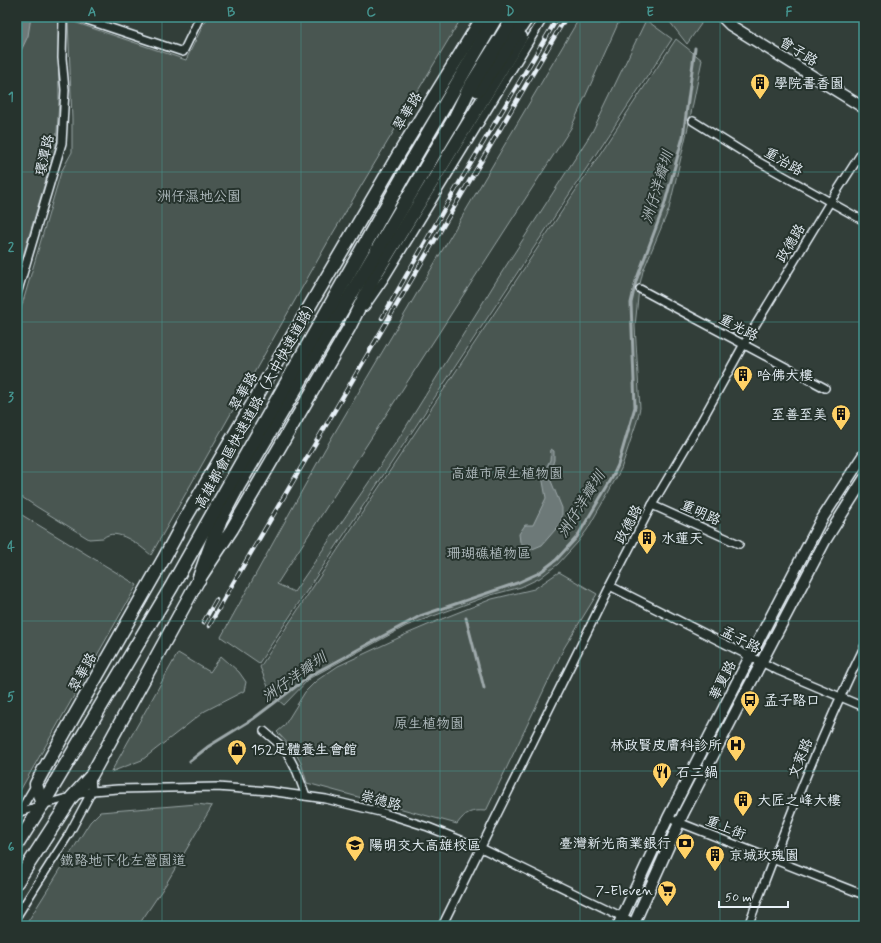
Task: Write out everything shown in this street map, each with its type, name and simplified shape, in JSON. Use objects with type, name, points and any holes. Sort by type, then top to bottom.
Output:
[{"type":"highway","name":"高雄都會區快速道路（大中快速道路）","points":[[42,805],[172,586],[408,168],[496,17]]},
{"type":"highway","name":"高雄都會區快速道路（大中快速道路）","points":[[199,579],[220,520],[238,486],[455,118],[469,89],[514,17]]},
{"type":"highway","points":[[455,118],[475,95],[528,17]]},
{"type":"main road","name":"翠華路","points":[[36,784],[185,519],[400,152],[482,17]]},
{"type":"main road","points":[[17,882],[72,797],[91,776],[199,579],[232,529],[349,328],[374,277],[524,32],[528,17]]},
{"type":"main road","points":[[17,845],[42,805],[36,784]]},
{"type":"street","name":"環潭路","points":[[17,294],[62,143],[65,90],[62,58],[63,17]]},
{"type":"street","points":[[78,17],[183,52],[200,17]]},
{"type":"street","points":[[349,328],[385,278],[544,17]]},
{"type":"street","name":"曾子路","points":[[722,17],[730,25],[864,108]]},
{"type":"street","name":"重治路","points":[[693,121],[759,162],[864,221]]},
{"type":"street","name":"政德路","points":[[442,926],[610,586],[652,505],[698,427],[744,344],[864,149]]},
{"type":"street","name":"重光路","points":[[640,289],[825,388]]},
{"type":"street","name":"華夏路","points":[[620,922],[668,818],[749,658],[820,522],[864,454]]},
{"type":"street","name":"華夏路","points":[[636,925],[680,823],[761,663],[825,541],[864,479]]},
{"type":"street","name":"重明路","points":[[652,505],[739,544]]},
{"type":"street","name":"孟子路","points":[[610,586],[749,658],[864,707]]},
{"type":"street","name":"文萊路","points":[[748,926],[772,860],[840,697],[864,647]]},
{"type":"street","points":[[264,731],[285,749],[297,772],[306,796]]},
{"type":"street","points":[[17,916],[69,834],[92,791],[91,776]]},
{"type":"street","name":"翠華路","points":[[18,814],[36,784]]},
{"type":"street","name":"崇德路","points":[[18,814],[42,805],[92,791],[118,789],[217,787],[269,791],[326,799],[384,813],[428,827],[481,848],[620,922],[636,925]]},
{"type":"street","name":"重上街","points":[[668,818],[864,896]]},
{"type":"green space","points":[[17,17],[58,17],[59,102],[56,146],[17,276]]},
{"type":"green space","name":"洲仔濕地公園","points":[[207,17],[462,17],[333,233],[151,555],[135,543],[115,534],[103,538],[89,539],[17,494],[17,322],[61,172],[72,152],[68,20],[186,60]]},
{"type":"green space","points":[[580,17],[621,17],[571,128],[277,584],[294,592],[399,438],[495,283],[592,132],[646,20],[672,39],[259,663],[221,637],[325,449]]},
{"type":"green space","points":[[666,17],[700,17],[701,24],[687,44]]},
{"type":"green space","name":"高雄市原生植物園","points":[[676,39],[702,60],[669,209],[643,271],[639,288],[635,326],[640,408],[621,469],[587,530],[558,564],[540,578],[521,587],[491,595],[406,626],[310,678],[284,705],[271,694],[260,667]]},
{"type":"green space","points":[[17,512],[137,585],[17,796]]},
{"type":"green space","name":"原生植物園","points":[[559,572],[597,594],[564,648],[486,811],[476,811],[466,814],[457,824],[307,783],[301,763],[294,750],[277,732],[284,726],[305,692],[316,681],[338,666],[409,633],[492,599],[534,589]]},
{"type":"green space","points":[[178,653],[210,672],[221,656],[239,672],[246,682],[244,691],[205,711],[142,760],[111,772]]},
{"type":"green space","name":"鐵路地下化左營園道","points":[[197,804],[212,806],[166,884],[138,926],[25,926],[90,822],[100,812]]},
{"type":"shaded area","points":[[17,17],[31,17],[28,36],[17,59]]},
{"type":"shaded area","points":[[551,449],[554,451],[554,460],[549,476],[562,508],[562,522],[542,545],[530,550],[520,542],[519,534],[525,525],[533,525],[546,498],[542,476],[550,460]]},
{"type":"waterway","name":"洲仔洋瓣圳","points":[[190,761],[209,746],[253,719],[311,675],[420,616],[517,583],[539,573],[556,560],[577,537],[612,478],[618,465],[635,407],[631,303],[636,281],[664,206],[683,137],[695,48]]},
{"type":"waterway","points":[[466,618],[484,688]]},
{"type":"railway","points":[[382,318],[458,185],[558,17]]},
{"type":"railway","points":[[209,626],[566,17]]},
{"type":"railway","points":[[203,623],[216,600]]},
{"type":"place","name":"學院書香園","points":[[760,100]]},
{"type":"place","name":"哈佛大樓","points":[[743,392]]},
{"type":"place","name":"至善至美","points":[[841,431]]},
{"type":"place","name":"水蓮天","points":[[647,555]]},
{"type":"place","name":"孟子路口","points":[[750,717]]},
{"type":"place","name":"林政賢皮膚科診所","points":[[736,762]]},
{"type":"place","name":"152足體養生會館","points":[[237,766]]},
{"type":"place","name":"石二鍋","points":[[662,789]]},
{"type":"place","name":"大匠之峰大樓","points":[[743,817]]},
{"type":"place","name":"臺灣新光商業銀行","points":[[685,860]]},
{"type":"place","name":"陽明交大高雄校區","points":[[355,862]]},
{"type":"place","name":"京城玫瑰園","points":[[715,872]]},
{"type":"place","name":"7-Eleven","points":[[667,907]]},
{"type":"park label","name":"珊瑚礁植物區","points":[[489,553]]}]
